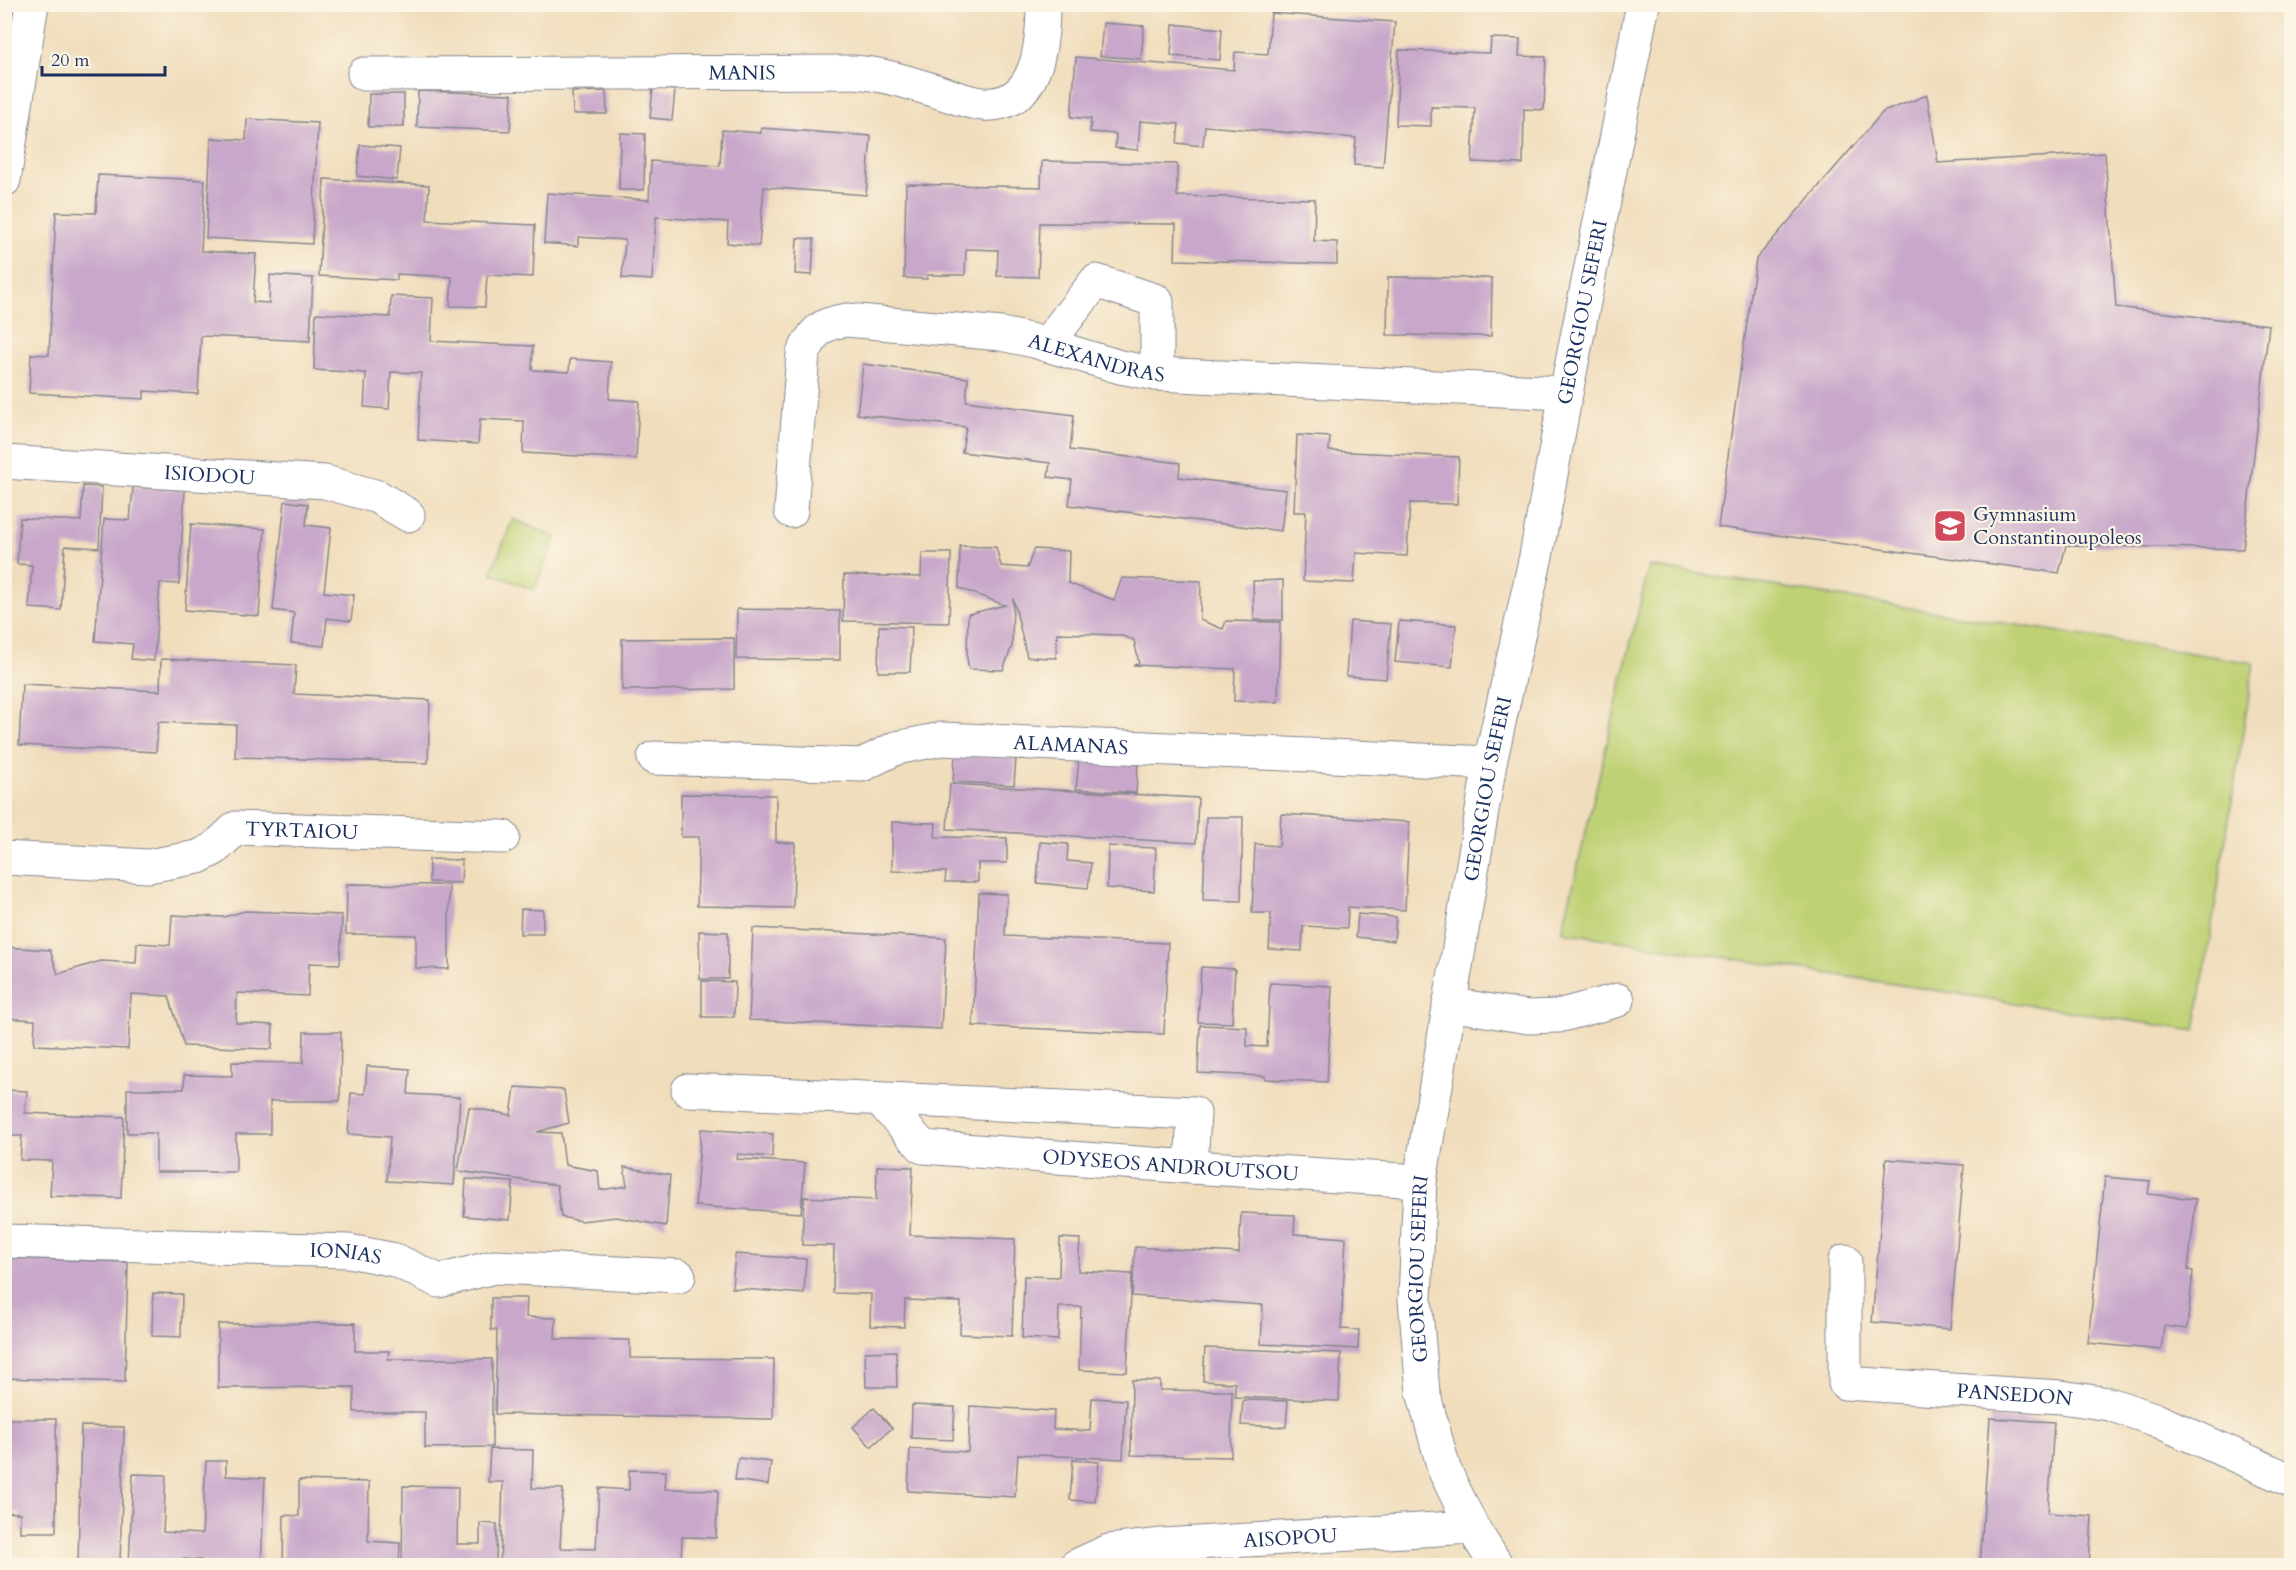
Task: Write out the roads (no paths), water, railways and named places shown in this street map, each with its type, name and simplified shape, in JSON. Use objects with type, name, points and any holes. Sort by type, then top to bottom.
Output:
[{"type":"street","points":[[4,180],[32,4]]},
{"type":"street","name":"MANIS","points":[[364,74],[854,72],[880,74],[984,104],[1005,101],[1024,89],[1039,61],[1043,4]]},
{"type":"street","name":"GEORGIOU SEFERI","points":[[1497,1566],[1472,1527],[1444,1469],[1423,1392],[1415,1299],[1420,1180],[1490,763],[1536,556],[1643,4]]},
{"type":"street","points":[[1046,345],[1096,281],[1157,301],[1157,374]]},
{"type":"street","name":"ALEXANDRAS","points":[[791,511],[803,354],[813,334],[828,322],[847,320],[990,333],[1046,345],[1120,367],[1157,374],[1566,393]]},
{"type":"street","name":"ISIODOU","points":[[4,462],[325,482],[378,497],[408,515]]},
{"type":"street","name":"ALAMANAS","points":[[654,758],[861,765],[897,748],[942,740],[1490,763]]},
{"type":"street","name":"TYRTAIOU","points":[[4,858],[148,866],[198,857],[214,849],[236,828],[503,837]]},
{"type":"street","points":[[1449,1004],[1528,1017],[1558,1016],[1618,1000]]},
{"type":"street","points":[[688,1090],[1194,1113],[1191,1167]]},
{"type":"street","name":"ODYSEOS ANDROUTSOU","points":[[880,1100],[923,1147],[1191,1167],[1420,1180]]},
{"type":"street","name":"IONIAS","points":[[4,1241],[349,1251],[395,1260],[439,1281],[494,1267],[679,1275]]},
{"type":"street","name":"PANSEDON","points":[[1845,1261],[1845,1383],[2061,1397],[2109,1404],[2154,1419],[2292,1481]]},
{"type":"street","name":"AISOPOU","points":[[1076,1566],[1109,1551],[1162,1555],[1472,1527]]},
{"type":"place","name":"Gymnasium Constantinoupoleos","points":[[1950,526]]}]
